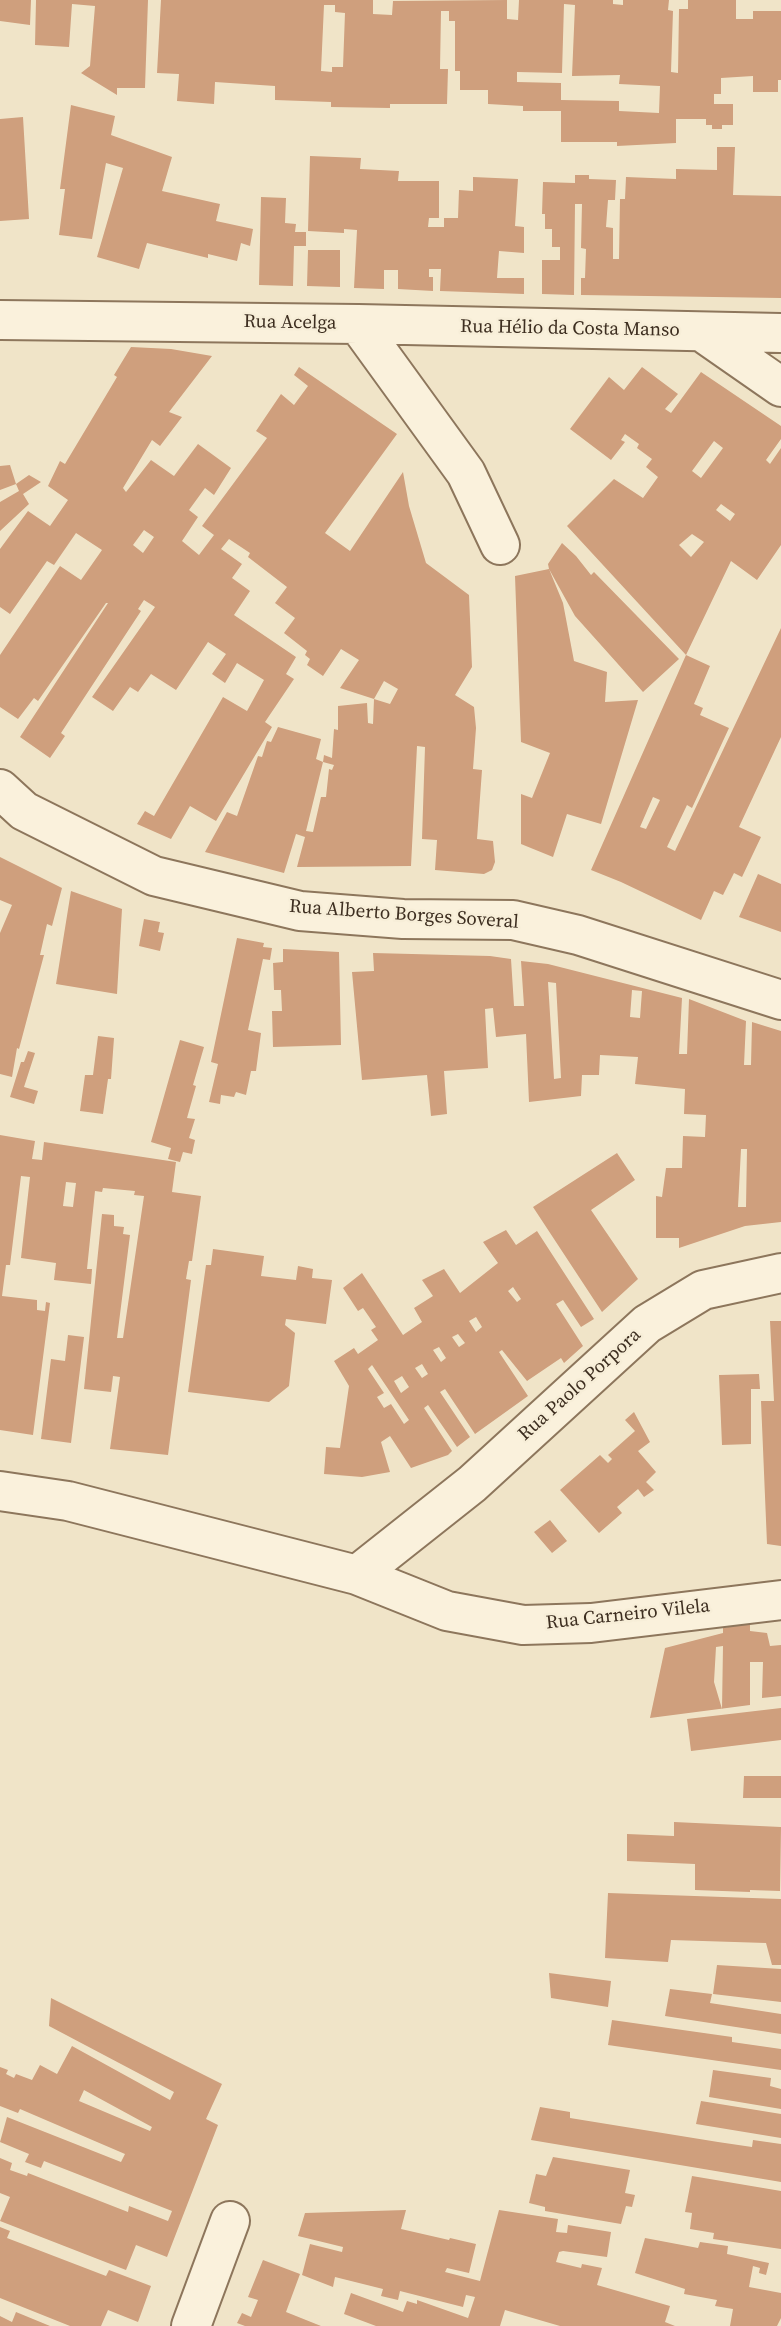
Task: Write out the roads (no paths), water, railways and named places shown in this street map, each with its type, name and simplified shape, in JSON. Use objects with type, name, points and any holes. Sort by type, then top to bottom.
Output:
[{"type":"street","name":"Rua Acelga","points":[[0,320],[358,324],[466,473],[500,545]]},
{"type":"street","name":"Rua Hélio da Costa Manso","points":[[358,324],[781,333]]},
{"type":"street","points":[[702,332],[781,387]]},
{"type":"street","name":"Rua Alberto Borges Soveral","points":[[0,789],[24,811],[154,876],[300,911],[403,919],[513,920],[578,935],[781,1000]]},
{"type":"street","name":"Rua Paolo Porpora","points":[[357,1575],[472,1484],[647,1324],[704,1290],[781,1273]]},
{"type":"street","points":[[0,1491],[68,1501],[357,1575]]},
{"type":"street","points":[[402,1593],[403,1539]]},
{"type":"street","name":"Rua Carneiro Vilela","points":[[357,1575],[447,1611],[523,1625],[592,1623],[781,1600]]},
{"type":"street","points":[[191,2326],[230,2221]]}]
